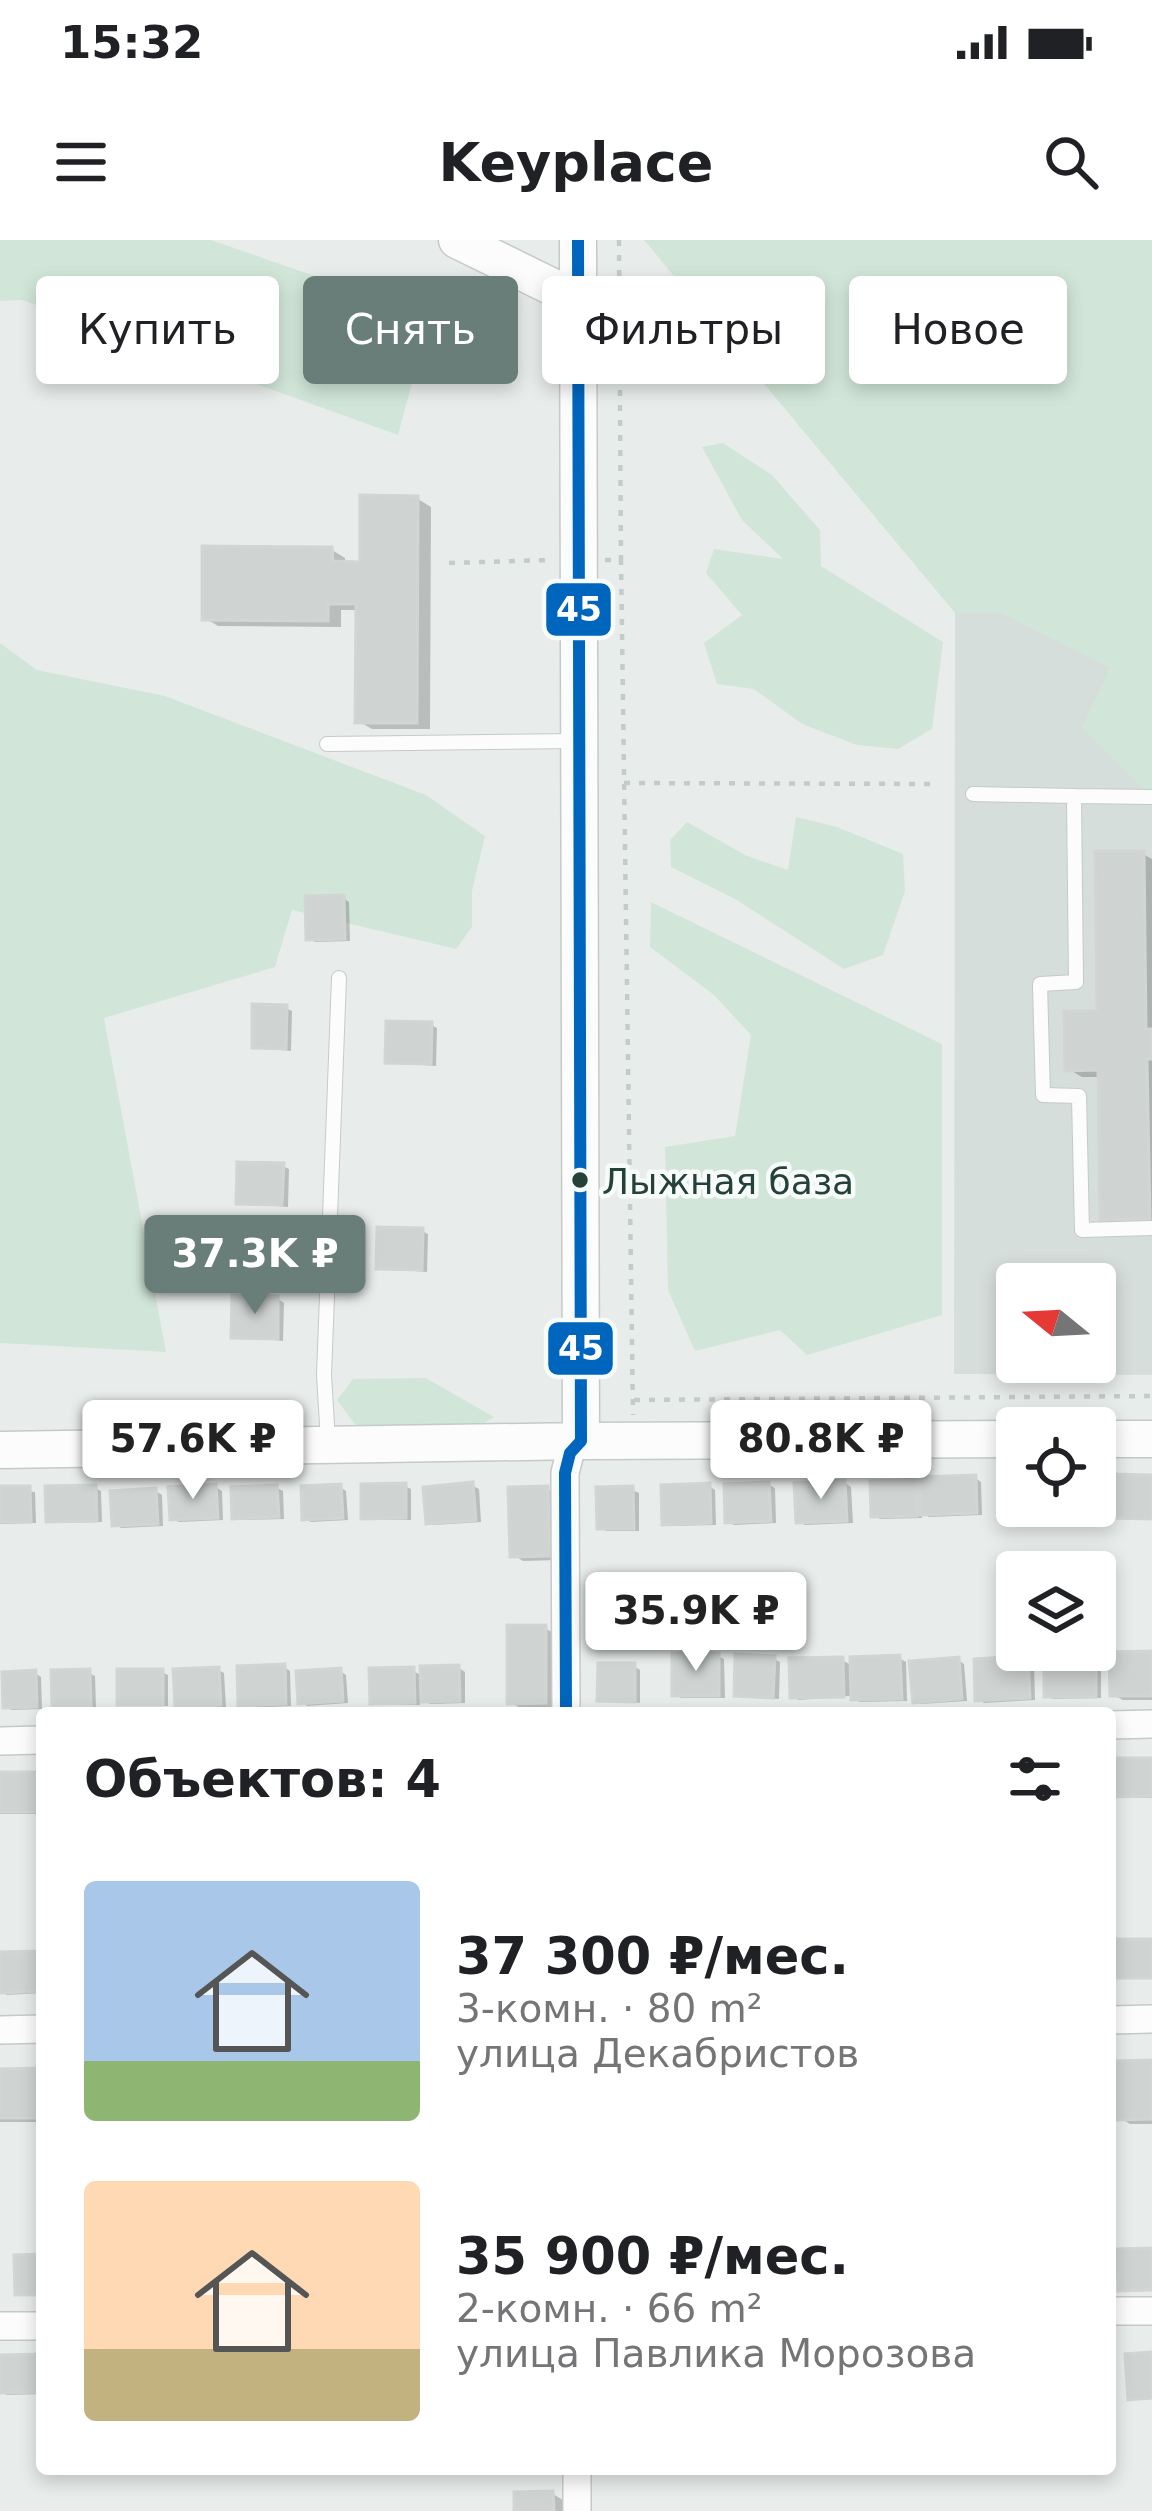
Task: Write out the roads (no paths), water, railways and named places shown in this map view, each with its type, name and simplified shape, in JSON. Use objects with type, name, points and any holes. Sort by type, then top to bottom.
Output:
[{"type":"street","points":[[458,240],[542,282]]},
{"type":"street","points":[[578,240],[579,276]]},
{"type":"street","points":[[566,1707],[566,1472],[570,1453],[581,1441],[579,384]]},
{"type":"street","points":[[0,1450],[996,1439]]},
{"type":"street","points":[[1116,1439],[1152,1439]]},
{"type":"street","points":[[1116,1725],[1152,1724]]},
{"type":"street","points":[[0,1741],[36,1740]]},
{"type":"street","points":[[1116,2020],[1152,2020]]},
{"type":"street","points":[[0,2030],[36,2030]]},
{"type":"street","points":[[1116,2312],[1152,2311]]},
{"type":"street","points":[[0,2326],[36,2326]]},
{"type":"street","points":[[577,2475],[577,2511]]},
{"type":"lane","points":[[327,744],[581,741]]},
{"type":"lane","points":[[973,794],[1152,797]]},
{"type":"lane","points":[[1074,796],[1076,982],[1040,984],[1043,1095],[1079,1096],[1082,1230],[1152,1228]]},
{"type":"lane","points":[[328,1445],[324,1375],[339,978]]},
{"type":"place","name":"Лыжная база","points":[[580,1180]]}]
